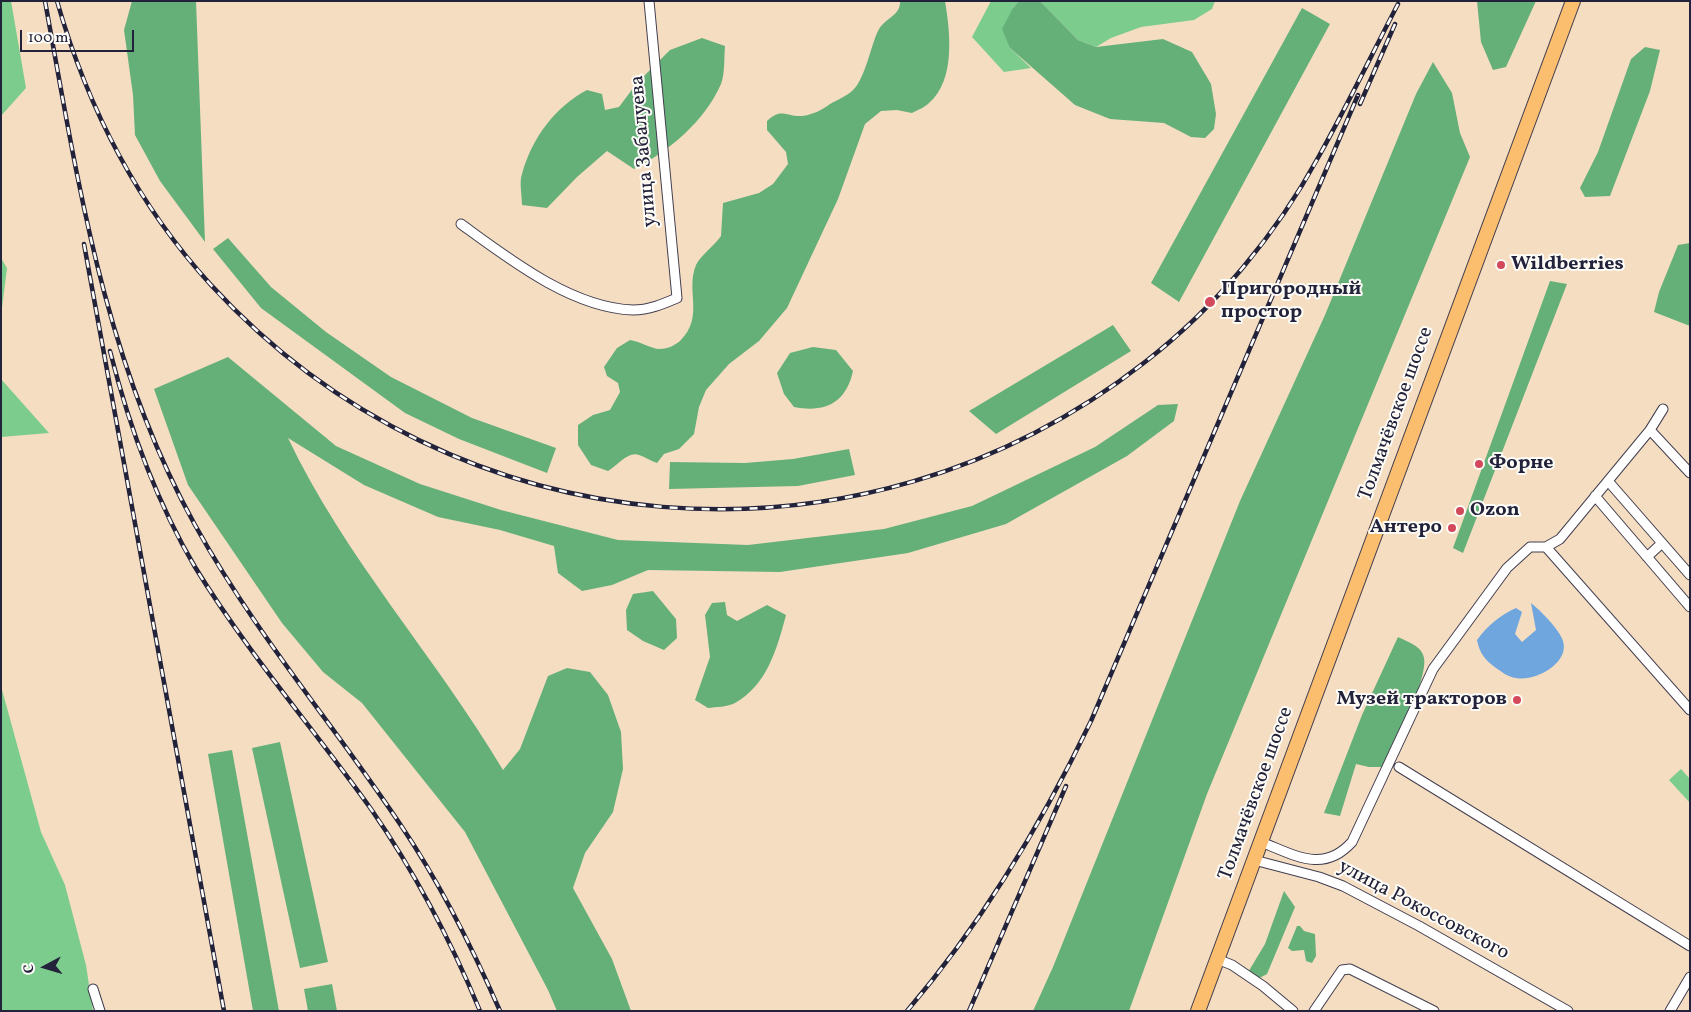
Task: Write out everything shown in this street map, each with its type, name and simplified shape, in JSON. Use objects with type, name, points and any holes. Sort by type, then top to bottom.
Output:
[{"type":"main road","name":"Толмачёвское шоссе","points":[[1198,1011],[1573,1]]},
{"type":"street","name":"улица Забалуева","points":[[461,224],[507,257],[571,294],[604,305],[634,310],[660,306],[677,298],[650,1]]},
{"type":"street","points":[[1261,842],[1306,859],[1324,860],[1341,853],[1352,842],[1433,669],[1507,568],[1530,547],[1546,547],[1560,539],[1650,430],[1663,409]]},
{"type":"street","points":[[1650,430],[1690,473]]},
{"type":"street","points":[[1608,481],[1690,575]]},
{"type":"street","points":[[1595,496],[1690,607]]},
{"type":"street","points":[[1647,556],[1662,543]]},
{"type":"street","points":[[1546,547],[1690,710]]},
{"type":"street","points":[[1399,767],[1690,946]]},
{"type":"street","name":"улица Рокоссовского","points":[[1254,860],[1320,877],[1343,886],[1568,1011]]},
{"type":"street","points":[[1217,959],[1232,965],[1263,986],[1293,1011]]},
{"type":"street","points":[[1314,1011],[1337,975],[1342,970],[1350,969],[1434,1011]]},
{"type":"street","points":[[1670,1011],[1690,977]]},
{"type":"street","points":[[93,989],[100,1011]]},
{"type":"green space","points":[[1,1],[11,1],[26,88],[1,116]]},
{"type":"green space","points":[[132,1],[196,1],[205,242],[160,181],[135,135],[133,95],[124,30]]},
{"type":"green space","points":[[900,1],[945,1],[949,55],[944,82],[938,93],[927,104],[912,113],[897,110],[881,111],[865,124],[838,199],[787,308],[759,341],[729,364],[706,390],[699,407],[694,434],[679,449],[664,454],[657,463],[635,454],[627,457],[608,471],[591,465],[578,445],[578,425],[593,415],[610,410],[620,392],[618,383],[607,376],[604,367],[617,348],[630,340],[659,349],[670,347],[680,341],[692,322],[692,285],[696,265],[721,236],[723,203],[759,193],[773,184],[788,164],[786,152],[767,130],[767,121],[777,114],[802,116],[813,113],[853,90],[861,78],[878,31],[898,10]]},
{"type":"green space","points":[[991,1],[1019,1],[1013,8],[1010,48],[1031,68],[1004,72],[972,37]]},
{"type":"green space","points":[[1019,1],[1040,1],[1078,40],[1096,47],[1163,39],[1192,52],[1211,84],[1216,114],[1214,129],[1205,138],[1191,137],[1164,123],[1110,119],[1075,105],[1010,48],[1002,29]]},
{"type":"green space","points":[[1040,1],[1215,1],[1212,9],[1194,20],[1141,27],[1111,38],[1096,47],[1078,40]]},
{"type":"green space","points":[[1477,1],[1536,1],[1506,67],[1493,70],[1481,42]]},
{"type":"green space","points":[[1302,8],[1330,24],[1179,302],[1151,283]]},
{"type":"green space","points":[[702,38],[725,46],[723,75],[714,98],[685,134],[647,162],[634,169],[607,151],[577,177],[547,208],[522,205],[521,181],[526,161],[546,125],[565,105],[587,90],[602,94],[605,110],[619,107],[637,83],[670,50]]},
{"type":"green space","points":[[1645,47],[1660,50],[1650,91],[1610,196],[1585,197],[1580,188],[1598,152],[1631,59]]},
{"type":"green space","points":[[1433,62],[1452,93],[1460,133],[1470,157],[1207,794],[1129,1011],[1033,1011],[1053,967],[1240,501],[1325,315],[1416,94]]},
{"type":"green space","points":[[228,238],[271,287],[326,332],[391,377],[472,418],[556,448],[547,473],[459,439],[405,413],[261,308],[213,249]]},
{"type":"green space","points":[[1690,243],[1690,326],[1654,312],[1659,292],[1678,245]]},
{"type":"green space","points":[[1,258],[7,268],[1,316]]},
{"type":"green space","points":[[1550,281],[1567,284],[1463,553],[1453,548]]},
{"type":"green space","points":[[1113,325],[1131,351],[996,434],[969,411]]},
{"type":"green space","points":[[813,347],[836,350],[853,371],[850,382],[839,398],[824,407],[794,407],[784,394],[777,373],[790,353]]},
{"type":"green space","points":[[228,357],[336,446],[420,484],[501,510],[618,540],[748,545],[884,529],[972,506],[1095,447],[1158,405],[1178,404],[1174,421],[1127,456],[1006,524],[908,553],[780,572],[648,570],[612,585],[582,591],[558,573],[554,546],[500,530],[438,517],[364,485],[288,438],[336,525],[477,728],[503,770],[520,749],[548,676],[567,668],[590,672],[608,695],[621,732],[623,769],[613,812],[585,853],[573,888],[612,959],[631,1011],[557,1011],[548,990],[465,832],[362,703],[323,672],[282,623],[188,485],[154,389]]},
{"type":"green space","points":[[1,379],[49,433],[1,437]]},
{"type":"green space","points":[[849,449],[855,475],[798,486],[669,489],[670,462],[745,463],[793,459]]},
{"type":"green space","points":[[653,591],[676,619],[677,638],[664,650],[643,641],[627,630],[626,610],[633,594]]},
{"type":"green space","points":[[725,602],[727,615],[737,621],[767,605],[786,615],[779,641],[769,665],[755,686],[735,703],[708,708],[695,700],[710,657],[705,615],[712,603]]},
{"type":"green space","points":[[1398,637],[1418,647],[1423,654],[1424,668],[1416,696],[1384,767],[1369,767],[1356,764],[1340,816],[1324,813],[1362,715]]},
{"type":"green space","points":[[1,686],[41,832],[65,885],[86,965],[93,1011],[1,1011]]},
{"type":"green space","points":[[280,742],[328,962],[300,968],[252,748]]},
{"type":"green space","points":[[232,750],[279,1011],[253,1011],[208,754]]},
{"type":"green space","points":[[1681,769],[1690,779],[1690,803],[1669,780]]},
{"type":"green space","points":[[1284,891],[1295,907],[1267,974],[1254,981],[1247,974],[1265,944]]},
{"type":"green space","points":[[1297,926],[1300,926],[1304,931],[1315,934],[1316,956],[1312,963],[1306,961],[1304,950],[1292,951],[1288,948]]},
{"type":"green space","points":[[332,984],[337,1011],[308,1011],[304,989]]},
{"type":"water","points":[[1531,603],[1558,631],[1563,641],[1564,649],[1556,663],[1541,674],[1524,678],[1513,677],[1492,665],[1486,659],[1481,653],[1477,640],[1494,621],[1516,608],[1522,612],[1515,634],[1522,642],[1536,630]]},
{"type":"railway","points":[[45,1],[83,203],[98,269],[116,335],[138,399],[164,463],[195,525],[218,565],[268,641],[376,789],[430,871],[455,917],[500,1011]]},
{"type":"railway","points":[[57,1],[69,40],[99,116],[138,187],[160,221],[184,254],[211,285],[309,374],[420,441],[539,485],[663,507],[789,506],[913,481],[1033,434],[1145,362],[1171,341],[1220,293],[1284,214],[1329,137],[1398,4]]},
{"type":"railway","points":[[1360,104],[1395,24]]},
{"type":"railway","points":[[907,1011],[934,978],[985,908],[1031,835],[1072,760],[1091,721],[1358,95]]},
{"type":"railway","points":[[84,244],[224,1011]]},
{"type":"railway","points":[[110,351],[117,379],[145,462],[168,515],[195,567],[236,629],[349,779],[387,833],[431,907],[480,1011]]},
{"type":"railway","points":[[969,1011],[1066,786]]},
{"type":"place","name":"Wildberries","points":[[1501,265]]},
{"type":"place","name":"Пригородный простор","points":[[1210,302]]},
{"type":"place","name":"Форне","points":[[1479,464]]},
{"type":"place","name":"Ozon","points":[[1460,511]]},
{"type":"place","name":"Антеро","points":[[1452,528]]},
{"type":"place","name":"Музей тракторов","points":[[1517,700]]}]
